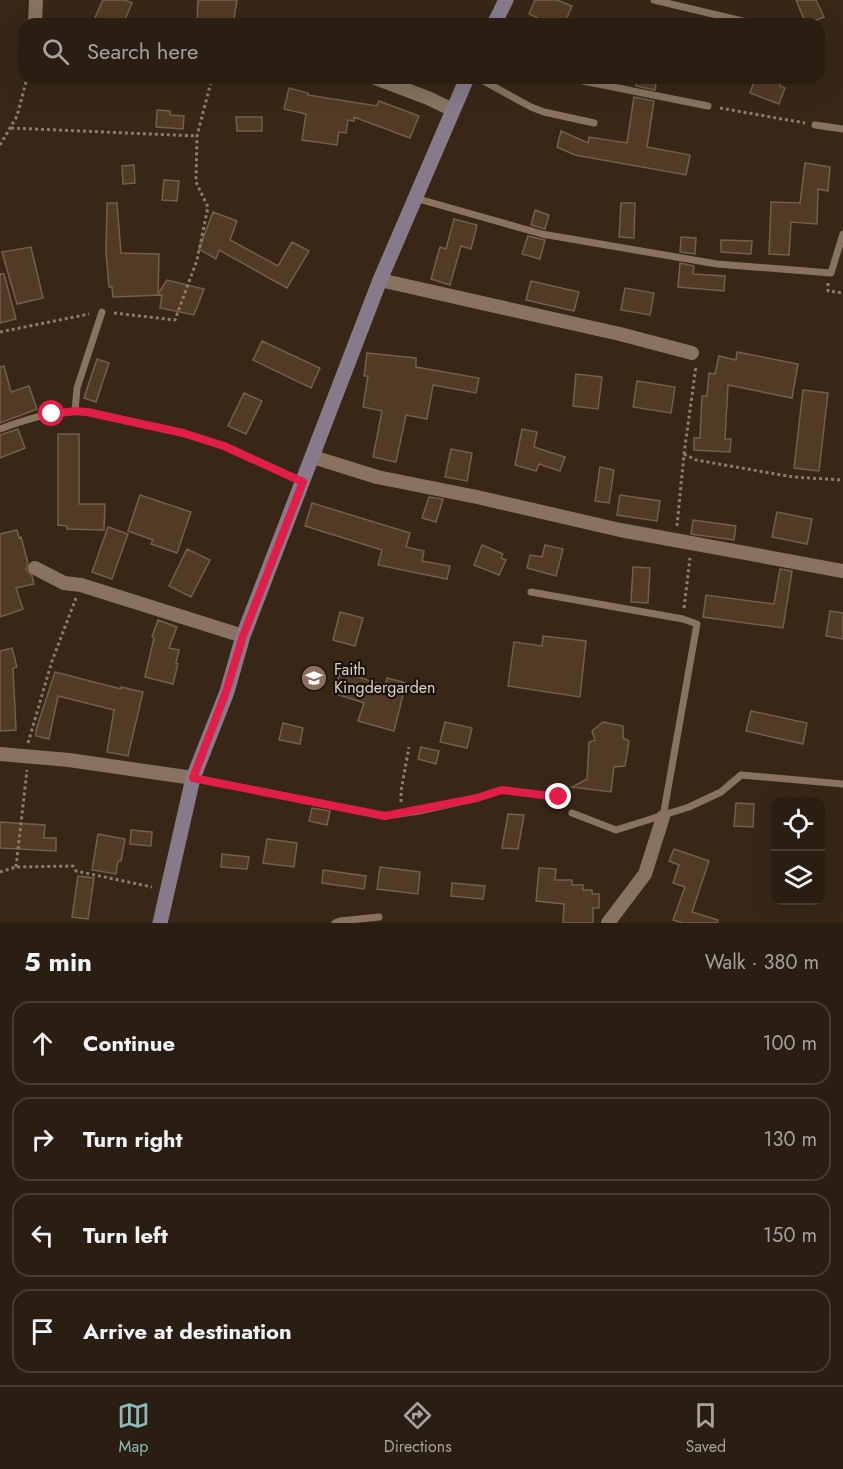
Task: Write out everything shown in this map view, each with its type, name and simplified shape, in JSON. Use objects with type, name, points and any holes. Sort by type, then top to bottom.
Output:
[{"type":"main road","points":[[497,18],[506,0]]},
{"type":"main road","points":[[160,923],[193,778],[226,692],[243,636],[380,280],[464,84]]},
{"type":"street","points":[[35,18],[36,0]]},
{"type":"street","points":[[391,84],[453,110]]},
{"type":"street","points":[[380,280],[620,334],[692,353]]},
{"type":"street","points":[[313,457],[399,482],[477,497],[620,530],[843,571]]},
{"type":"street","points":[[35,568],[64,583],[81,585],[243,636]]},
{"type":"street","points":[[0,754],[69,760],[193,778]]},
{"type":"street","points":[[608,923],[645,874],[663,817]]},
{"type":"lane","points":[[654,0],[730,18]]},
{"type":"lane","points":[[489,84],[544,112],[594,123]]},
{"type":"lane","points":[[598,84],[708,106]]},
{"type":"lane","points":[[815,125],[843,129]]},
{"type":"lane","points":[[415,198],[542,234],[717,264],[757,268],[831,273],[843,234]]},
{"type":"lane","points":[[75,411],[77,388],[102,312]]},
{"type":"lane","points":[[0,429],[52,414],[75,411],[183,433],[224,446],[303,482]]},
{"type":"lane","points":[[531,592],[683,619],[697,624],[663,817]]},
{"type":"lane","points":[[572,813],[616,830],[663,817],[721,792],[741,775],[843,784]]},
{"type":"lane","points":[[193,778],[385,816],[477,798]]},
{"type":"lane","points":[[335,923],[378,917]]},
{"type":"path","points":[[0,145],[17,116],[25,84]]},
{"type":"path","points":[[175,320],[197,260],[208,207],[196,182],[197,136],[210,84]]},
{"type":"path","points":[[708,106],[815,125]]},
{"type":"path","points":[[11,128],[197,136]]},
{"type":"path","points":[[676,540],[684,454],[697,357],[692,353]]},
{"type":"path","points":[[684,454],[696,460],[793,477],[843,480]]},
{"type":"path","points":[[683,619],[691,544]]},
{"type":"path","points":[[16,867],[27,756],[52,662],[81,585]]},
{"type":"path","points":[[401,813],[401,791],[409,747]]},
{"type":"path","points":[[477,798],[502,790],[559,797],[572,813]]},
{"type":"path","points":[[0,872],[16,867],[73,866],[76,871],[167,891]]},
{"type":"building","points":[[103,0],[125,0],[132,3],[126,18],[95,18]]},
{"type":"building","points":[[198,0],[237,0],[234,18],[197,18]]},
{"type":"building","points":[[535,0],[557,0],[572,6],[567,18],[537,18],[529,14]]},
{"type":"building","points":[[796,0],[816,0],[824,17],[804,18]]},
{"type":"building","points":[[636,84],[656,84],[655,90],[636,86]]},
{"type":"building","points":[[753,84],[780,84],[780,86],[785,88],[779,104],[750,93]]},
{"type":"building","points":[[289,88],[308,93],[308,95],[377,106],[379,101],[419,116],[410,138],[354,117],[354,121],[348,120],[346,133],[339,132],[337,145],[302,140],[306,114],[284,109]]},
{"type":"building","points":[[634,97],[654,101],[647,147],[690,155],[686,175],[575,155],[557,147],[561,131],[588,143],[589,137],[627,143]]},
{"type":"building","points":[[157,110],[170,111],[170,115],[184,116],[183,129],[156,127]]},
{"type":"building","points":[[236,117],[262,117],[262,131],[237,131]]},
{"type":"building","points":[[805,163],[830,167],[828,191],[818,189],[817,224],[791,222],[789,255],[769,254],[771,202],[800,203]]},
{"type":"building","points":[[134,165],[135,183],[123,184],[122,166]]},
{"type":"building","points":[[164,180],[179,181],[177,201],[162,200]]},
{"type":"building","points":[[107,203],[117,203],[121,253],[159,254],[158,294],[167,280],[204,289],[194,315],[160,308],[162,295],[113,297],[112,287],[109,287],[106,252]]},
{"type":"building","points":[[621,203],[635,203],[634,238],[619,237]]},
{"type":"building","points":[[535,210],[549,215],[545,229],[531,225]]},
{"type":"building","points":[[213,212],[237,221],[230,240],[278,266],[292,242],[309,251],[287,288],[219,250],[216,259],[199,249]]},
{"type":"building","points":[[454,219],[477,225],[471,249],[461,246],[450,285],[431,279],[440,247],[446,249]]},
{"type":"building","points":[[528,236],[545,240],[540,259],[522,254]]},
{"type":"building","points":[[681,237],[696,238],[695,254],[680,252]]},
{"type":"building","points":[[721,240],[752,241],[751,254],[721,252]]},
{"type":"building","points":[[31,247],[43,298],[17,304],[2,252]]},
{"type":"building","points":[[680,263],[694,266],[693,274],[725,276],[724,291],[678,287]]},
{"type":"building","points":[[0,274],[4,274],[16,319],[0,323]]},
{"type":"building","points":[[531,281],[579,292],[574,311],[526,300]]},
{"type":"building","points":[[625,288],[654,293],[650,315],[621,310]]},
{"type":"building","points":[[262,341],[320,368],[311,388],[253,360]]},
{"type":"building","points":[[737,352],[798,364],[792,398],[728,385],[725,439],[731,439],[730,452],[694,450],[694,438],[700,438],[702,396],[707,396],[709,373],[715,374],[719,356],[736,360]]},
{"type":"building","points":[[367,353],[416,358],[416,367],[479,378],[476,393],[433,385],[427,419],[406,415],[396,462],[373,457],[382,411],[363,407],[368,376],[364,376]]},
{"type":"building","points":[[97,359],[109,363],[96,402],[84,398]]},
{"type":"building","points":[[4,366],[11,392],[29,386],[37,409],[0,423],[0,367]]},
{"type":"building","points":[[576,374],[602,377],[598,409],[573,406]]},
{"type":"building","points":[[637,381],[675,387],[671,413],[633,407]]},
{"type":"building","points":[[803,390],[828,393],[819,471],[794,468]]},
{"type":"building","points":[[244,393],[262,401],[246,434],[228,426]]},
{"type":"building","points":[[18,429],[25,448],[0,458],[0,435]]},
{"type":"building","points":[[522,429],[537,432],[534,447],[565,457],[560,471],[539,464],[536,471],[515,465]]},
{"type":"building","points":[[58,434],[79,434],[79,504],[105,504],[104,530],[67,529],[67,526],[58,525]]},
{"type":"building","points":[[451,449],[472,453],[467,481],[445,477]]},
{"type":"building","points":[[600,467],[614,470],[609,503],[595,501]]},
{"type":"building","points":[[140,495],[191,512],[177,553],[151,544],[153,540],[128,531]]},
{"type":"building","points":[[620,495],[660,501],[657,521],[617,515]]},
{"type":"building","points":[[429,497],[443,499],[436,522],[422,518]]},
{"type":"building","points":[[312,503],[410,533],[406,547],[424,551],[422,561],[450,566],[447,579],[378,565],[382,550],[305,526]]},
{"type":"building","points":[[777,512],[812,519],[807,544],[772,537]]},
{"type":"building","points":[[693,520],[736,526],[734,540],[691,534]]},
{"type":"building","points":[[108,527],[128,534],[112,579],[92,572]]},
{"type":"building","points":[[17,530],[28,563],[26,569],[32,576],[34,584],[16,588],[23,609],[0,617],[0,534]]},
{"type":"building","points":[[482,545],[503,554],[501,558],[506,560],[499,575],[474,565]]},
{"type":"building","points":[[545,545],[563,549],[556,576],[527,568],[530,555],[542,557]]},
{"type":"building","points":[[187,549],[210,560],[191,597],[169,586]]},
{"type":"building","points":[[633,567],[650,568],[648,603],[631,602]]},
{"type":"building","points":[[780,569],[792,571],[783,628],[703,617],[706,595],[774,604]]},
{"type":"building","points":[[830,611],[843,613],[843,639],[826,636]]},
{"type":"building","points":[[340,612],[363,618],[355,646],[333,640]]},
{"type":"building","points":[[158,620],[177,627],[169,648],[179,650],[173,684],[145,677],[154,638],[152,637]]},
{"type":"building","points":[[543,636],[586,641],[580,697],[508,686],[514,642],[542,646]]},
{"type":"building","points":[[12,648],[17,667],[13,668],[16,730],[0,731],[0,651]]},
{"type":"building","points":[[341,671],[385,686],[387,678],[406,683],[394,731],[358,721],[364,703],[333,693]]},
{"type":"building","points":[[55,672],[121,689],[121,687],[143,692],[128,756],[107,752],[114,710],[58,696],[49,739],[36,736]]},
{"type":"building","points":[[751,711],[807,723],[803,744],[746,731]]},
{"type":"building","points":[[445,722],[472,728],[467,748],[440,742]]},
{"type":"building","points":[[603,722],[623,726],[623,738],[629,741],[625,766],[614,767],[611,792],[572,787],[587,779],[589,742],[595,740],[592,731]]},
{"type":"building","points":[[283,723],[303,728],[300,744],[279,740]]},
{"type":"building","points":[[421,747],[439,751],[436,764],[418,759]]},
{"type":"building","points":[[736,803],[754,804],[753,827],[734,826]]},
{"type":"building","points":[[312,808],[330,811],[327,825],[309,821]]},
{"type":"building","points":[[508,814],[524,815],[518,849],[502,848]]},
{"type":"building","points":[[0,822],[45,825],[44,838],[56,838],[56,851],[0,848]]},
{"type":"building","points":[[131,830],[152,832],[151,846],[130,844]]},
{"type":"building","points":[[98,834],[125,839],[116,874],[92,870]]},
{"type":"building","points":[[267,839],[297,843],[294,867],[263,863]]},
{"type":"building","points":[[674,849],[709,861],[692,912],[718,920],[717,923],[683,923],[673,920],[685,887],[673,883],[679,865],[669,861]]},
{"type":"building","points":[[222,854],[249,857],[247,869],[221,867]]},
{"type":"building","points":[[380,867],[420,872],[418,894],[377,889]]},
{"type":"building","points":[[539,868],[556,869],[555,880],[572,880],[572,885],[583,885],[583,890],[592,890],[592,894],[599,894],[599,908],[593,908],[593,923],[563,923],[564,904],[536,901]]},
{"type":"building","points":[[323,870],[366,876],[364,889],[322,883]]},
{"type":"building","points":[[78,876],[94,878],[88,919],[72,917]]},
{"type":"building","points":[[452,883],[485,886],[483,899],[451,896]]},
{"type":"place","name":"Faith Kingdergarden","points":[[314,678]]},
{"type":"route","points":[[52,414],[87,412],[183,433],[224,446],[303,482],[243,636],[226,692],[193,778],[385,816],[419,811],[502,790],[559,797]]}]
